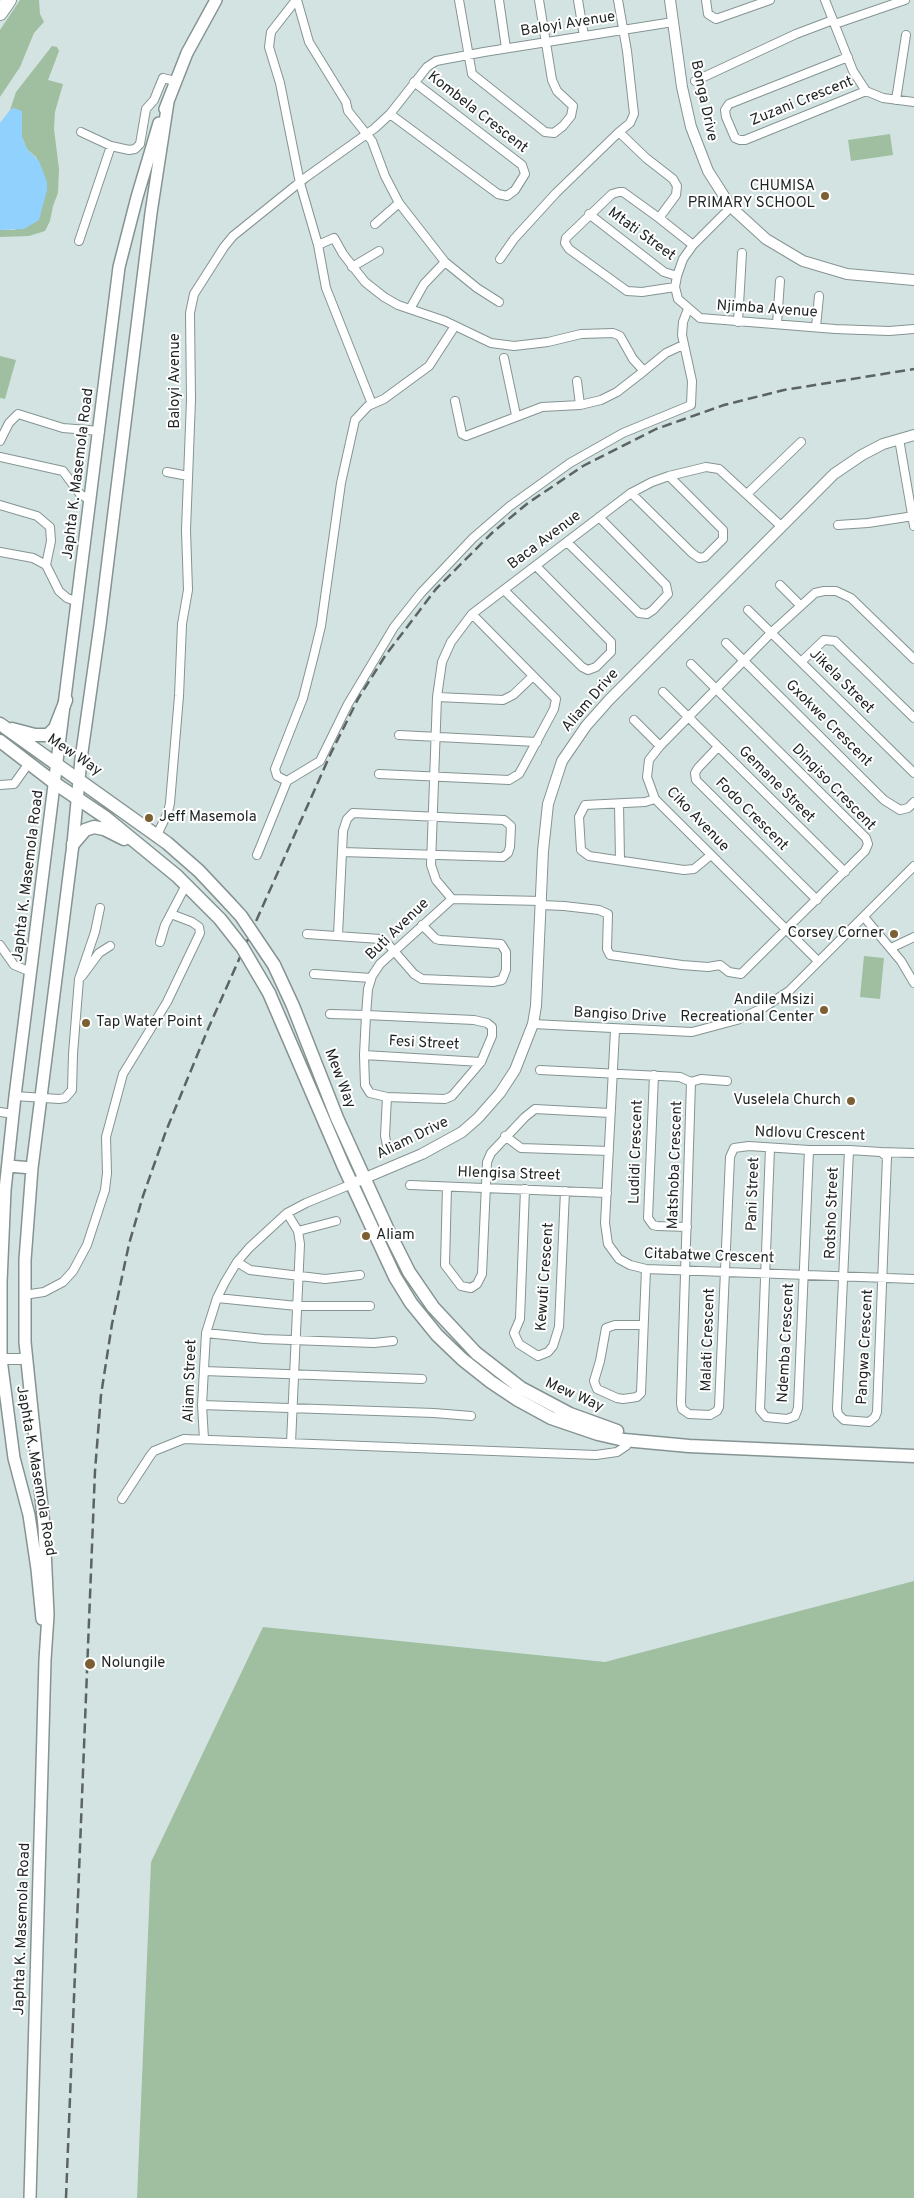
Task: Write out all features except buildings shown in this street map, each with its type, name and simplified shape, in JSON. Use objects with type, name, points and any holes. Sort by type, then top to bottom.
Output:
[{"type":"highway","points":[[0,14],[9,0]]},
{"type":"main road","name":"Japhta K. Masemola Road","points":[[45,1660],[37,1569],[29,1515],[14,1458],[0,1358],[1,1282],[13,1114],[122,254],[160,121],[197,31],[216,0]]},
{"type":"main road","name":"Japhta K. Masemola Road","points":[[30,2198],[45,1660],[48,1615],[47,1561],[27,1359],[24,1294],[25,1260],[32,1168],[81,780],[84,739],[151,213],[168,102]]},
{"type":"main road","points":[[2,725],[45,736],[55,728],[66,700]]},
{"type":"main road","name":"Mew Way","points":[[2,725],[157,835],[199,871],[250,928],[274,965],[293,1006],[337,1118],[358,1181]]},
{"type":"main road","name":"Mew Way","points":[[0,741],[56,784],[94,808],[186,884],[220,919],[242,947],[268,993],[358,1181],[409,1272],[433,1307],[476,1353],[514,1383],[543,1401],[570,1414],[634,1439],[688,1446],[914,1456]]},
{"type":"main road","points":[[73,844],[86,830],[98,828],[112,832],[150,854]]},
{"type":"main road","points":[[8,1166],[32,1168]]},
{"type":"street","points":[[297,0],[310,42],[346,102],[348,111],[368,135],[385,176],[399,203],[445,262],[477,288],[499,302]]},
{"type":"street","points":[[297,0],[271,32],[269,47],[280,83],[300,183],[318,245],[326,288],[372,404]]},
{"type":"street","points":[[499,0],[506,48]]},
{"type":"street","points":[[459,1],[467,54],[474,77],[545,132],[554,133],[571,116],[573,106],[554,86],[539,0]]},
{"type":"street","points":[[578,0],[584,36]]},
{"type":"street","points":[[500,259],[514,239],[545,204],[634,118],[632,86],[618,0]]},
{"type":"street","name":"Bonga Drive","points":[[670,0],[682,87],[691,127],[708,171],[731,207],[766,239],[803,261],[847,274],[914,280]]},
{"type":"street","points":[[706,0],[708,14],[716,19],[770,0]]},
{"type":"street","points":[[825,0],[858,81],[866,91],[883,98],[914,102]]},
{"type":"street","points":[[694,81],[796,34],[905,0]]},
{"type":"street","name":"Baloyi Avenue","points":[[157,835],[168,812],[171,793],[179,696],[182,624],[188,590],[186,530],[192,400],[190,318],[194,294],[233,236],[300,183],[368,135],[390,114],[427,67],[436,61],[467,54],[673,22]]},
{"type":"street","points":[[896,100],[906,35]]},
{"type":"street","name":"Zuzani Crescent","points":[[848,57],[730,104],[725,110],[735,138],[745,140],[866,91]]},
{"type":"street","points":[[81,132],[111,146],[129,150],[138,147],[142,137],[146,109],[154,100],[163,78],[175,81]]},
{"type":"street","name":"Kombela Crescent","points":[[390,114],[498,194],[507,196],[515,190],[524,174],[522,165],[414,82]]},
{"type":"street","points":[[619,132],[646,158],[673,179],[677,186],[676,195],[659,218]]},
{"type":"street","points":[[79,241],[111,146]]},
{"type":"street","points":[[675,287],[642,292],[627,291],[569,249],[565,243],[566,238],[612,194],[623,192],[693,245]]},
{"type":"street","points":[[375,224],[399,203]]},
{"type":"street","points":[[258,855],[287,781],[320,761],[348,704],[394,627],[415,600],[473,538],[510,506],[570,463],[623,433],[691,405],[692,381],[683,345],[682,328],[688,309],[678,299],[675,287],[677,276],[684,259],[693,245],[731,207]]},
{"type":"street","name":"Mtati Street","points":[[589,214],[664,272],[677,276]]},
{"type":"street","points":[[318,245],[334,238],[343,254],[365,282],[384,297],[398,305],[411,308],[491,343],[506,346],[548,342],[581,334],[613,333],[620,336],[633,359],[644,371]]},
{"type":"street","points":[[352,266],[379,251]]},
{"type":"street","points":[[738,322],[742,253]]},
{"type":"street","points":[[411,308],[424,284],[445,262]]},
{"type":"street","points":[[777,324],[780,281]]},
{"type":"street","points":[[816,327],[819,296]]},
{"type":"street","name":"Njimba Avenue","points":[[688,309],[704,319],[868,331],[914,329]]},
{"type":"street","points":[[287,781],[277,776],[275,769],[303,698],[321,626],[341,483],[355,420],[362,411],[392,394],[430,366],[455,326]]},
{"type":"street","points":[[455,401],[462,434],[465,437],[516,415],[542,407],[580,405],[610,396],[666,353],[683,345]]},
{"type":"street","points":[[504,358],[516,415]]},
{"type":"street","points":[[577,381],[580,405]]},
{"type":"street","points":[[0,441],[9,423],[18,414],[63,428],[100,431]]},
{"type":"street","name":"Aliam Drive","points":[[358,1181],[431,1150],[462,1132],[478,1118],[500,1093],[515,1070],[533,1024],[538,989],[545,821],[548,804],[559,769],[572,744],[609,700],[834,474],[862,455],[899,439],[914,435]]},
{"type":"street","points":[[899,439],[914,526]]},
{"type":"street","points":[[748,494],[801,442]]},
{"type":"street","points":[[0,457],[63,471],[80,494],[91,501]]},
{"type":"street","name":"Baca Avenue","points":[[452,899],[436,880],[430,855],[437,697],[442,662],[451,642],[472,614],[631,493],[669,476],[706,467],[714,467],[724,472],[781,526]]},
{"type":"street","points":[[168,472],[188,476]]},
{"type":"street","points":[[631,493],[692,554],[699,558],[705,557],[723,539],[723,530],[669,476]]},
{"type":"street","points":[[0,505],[37,516],[50,527],[51,541],[46,564],[59,591],[67,598],[78,602]]},
{"type":"street","points":[[838,525],[868,523],[913,516]]},
{"type":"street","points":[[567,542],[640,613],[647,614],[653,610],[668,594],[666,585],[599,518]]},
{"type":"street","points":[[0,552],[33,558],[46,564]]},
{"type":"street","points":[[504,590],[582,667],[588,670],[596,667],[611,652],[611,642],[536,566]]},
{"type":"street","points":[[780,585],[800,605]]},
{"type":"street","name":"Ciko Avenue","points":[[818,961],[655,799],[647,777],[647,767],[653,754],[688,717],[772,632],[815,593],[829,590],[843,593],[851,598],[914,658]]},
{"type":"street","name":"Jikela Street","points":[[748,610],[914,773]]},
{"type":"street","points":[[379,774],[511,780],[519,774],[557,702],[554,695],[472,614]]},
{"type":"street","points":[[801,662],[824,640],[835,641],[914,718]]},
{"type":"street","name":"Gxokwe Crescent","points":[[726,643],[884,800],[900,810],[908,808],[914,802]]},
{"type":"street","points":[[691,664],[716,689]]},
{"type":"street","points":[[437,697],[503,700],[513,695],[533,676]]},
{"type":"street","name":"Dingiso Crescent","points":[[716,689],[866,838],[867,848],[788,930]]},
{"type":"street","points":[[663,692],[688,717]]},
{"type":"street","name":"Gemane Street","points":[[688,717],[845,872]]},
{"type":"street","points":[[634,720],[660,746]]},
{"type":"street","points":[[399,735],[537,742]]},
{"type":"street","name":"Fodo Crescent","points":[[718,747],[698,768],[695,773],[696,780],[817,900]]},
{"type":"street","points":[[0,785],[14,784],[29,763]]},
{"type":"street","points":[[655,799],[644,802],[585,806],[580,813],[579,824],[581,848],[586,855],[690,870],[699,866],[711,855]]},
{"type":"street","points":[[619,804],[620,860]]},
{"type":"street","points":[[338,935],[342,852],[344,825],[353,813],[504,820],[510,823],[512,834],[508,853],[503,857],[342,852]]},
{"type":"street","name":"Bangiso Drive","points":[[533,1024],[615,1030],[692,1032],[729,1023],[763,1008],[789,991],[914,866]]},
{"type":"street","points":[[160,942],[186,884]]},
{"type":"street","points":[[452,899],[541,903],[600,910],[608,914],[607,949],[610,954],[672,964],[708,967],[720,965],[730,972],[738,974],[742,974],[749,968],[788,930]]},
{"type":"street","name":"Buti Avenue","points":[[387,1097],[376,1096],[366,1088],[364,1055],[370,978],[377,968],[452,899]]},
{"type":"street","points":[[15,1096],[65,1098],[72,1090],[79,980],[95,932],[100,908]]},
{"type":"street","points":[[24,1294],[44,1292],[63,1282],[73,1270],[87,1245],[105,1190],[107,1172],[106,1136],[123,1074],[167,1002],[200,933],[199,927],[192,922],[171,914]]},
{"type":"street","points":[[864,917],[901,961],[914,983]]},
{"type":"street","points":[[307,934],[380,939],[388,944],[414,974],[422,978],[493,982],[502,980],[506,970],[506,952],[501,944],[440,940],[422,925]]},
{"type":"street","points":[[891,948],[914,937]]},
{"type":"street","points":[[0,945],[14,965],[31,972]]},
{"type":"street","points":[[79,980],[99,953],[110,946]]},
{"type":"street","points":[[314,974],[370,978]]},
{"type":"street","points":[[330,1014],[474,1020],[487,1023],[492,1027],[492,1036],[481,1062],[449,1098],[387,1097],[385,1136],[388,1150]]},
{"type":"street","name":"Citabatwe Crescent","points":[[615,1030],[606,1233],[610,1249],[619,1259],[630,1265],[646,1269],[914,1279]]},
{"type":"street","name":"Fesi Street","points":[[364,1055],[481,1062]]},
{"type":"street","name":"Matshoba Crescent","points":[[540,1070],[654,1075],[685,1078],[691,1082],[686,1270]]},
{"type":"street","name":"Ludidi Crescent","points":[[654,1075],[648,1218],[653,1225],[657,1226],[687,1227]]},
{"type":"street","points":[[691,1082],[701,1079],[727,1081]]},
{"type":"street","points":[[446,1186],[444,1265],[458,1284],[468,1288],[477,1284],[482,1274],[488,1158],[505,1136],[535,1109],[610,1113]]},
{"type":"street","points":[[0,1112],[13,1114]]},
{"type":"street","points":[[505,1136],[521,1148],[609,1152]]},
{"type":"street","name":"Ndlovu Crescent","points":[[725,1271],[731,1152],[738,1146],[849,1150],[881,1152],[887,1156],[883,1278]]},
{"type":"street","name":"Pani Street","points":[[764,1272],[770,1148]]},
{"type":"street","points":[[804,1274],[809,1150]]},
{"type":"street","name":"Rotsho Street","points":[[844,1277],[849,1150]]},
{"type":"street","points":[[881,1152],[914,1153]]},
{"type":"street","name":"Aliam Street","points":[[204,1439],[202,1406],[206,1333],[217,1298],[237,1262],[254,1242],[287,1213],[358,1181]]},
{"type":"street","name":"Hlengisa Street","points":[[410,1185],[607,1193]]},
{"type":"street","name":"Kewuti Crescent","points":[[525,1189],[520,1319],[514,1333],[519,1344],[538,1356],[548,1352],[559,1327],[565,1191]]},
{"type":"street","points":[[287,1213],[298,1231],[300,1244],[291,1443]]},
{"type":"street","points":[[298,1231],[336,1220]]},
{"type":"street","points":[[237,1262],[250,1270],[299,1274],[325,1279],[360,1275]]},
{"type":"street","points":[[643,1325],[606,1328],[600,1362],[594,1381],[597,1389],[617,1398],[632,1398],[639,1395],[642,1388],[646,1269]]},
{"type":"street","name":"Malati Crescent","points":[[686,1270],[680,1403],[682,1409],[689,1414],[710,1415],[717,1411],[719,1407],[725,1271]]},
{"type":"street","name":"Ndemba Crescent","points":[[764,1272],[760,1410],[766,1417],[787,1419],[795,1416],[798,1408],[804,1274]]},
{"type":"street","name":"Pangwa Crescent","points":[[844,1277],[837,1409],[840,1418],[850,1421],[868,1422],[875,1417],[877,1412],[883,1278]]},
{"type":"street","points":[[217,1298],[297,1306],[370,1306]]},
{"type":"street","points":[[206,1333],[240,1337],[366,1342],[393,1341]]},
{"type":"street","points":[[0,1358],[27,1359]]},
{"type":"street","points":[[204,1371],[422,1379]]},
{"type":"street","points":[[202,1406],[434,1413],[471,1416]]},
{"type":"street","points":[[122,1499],[154,1451],[180,1440],[204,1439],[596,1455],[617,1452],[634,1439]]},
{"type":"green space","points":[[20,0],[39,0],[40,14],[44,22],[34,33],[20,67],[0,97],[0,30]]},
{"type":"green space","points":[[52,46],[57,47],[59,51],[48,80],[63,84],[55,112],[54,129],[59,169],[58,193],[45,231],[29,236],[0,237],[0,230],[15,230],[37,158],[27,149],[14,108],[10,110],[16,92]]},
{"type":"green space","points":[[890,134],[893,155],[851,161],[848,140]]},
{"type":"green space","points":[[0,356],[16,360],[5,399],[0,398]]},
{"type":"green space","points":[[864,956],[884,958],[880,999],[860,997]]},
{"type":"green space","points":[[914,1581],[914,2198],[137,2198],[151,1862],[263,1627],[605,1662]]},
{"type":"water","points":[[14,108],[22,111],[22,137],[27,149],[39,161],[47,182],[47,190],[39,220],[24,229],[0,230],[0,123],[10,110]]},
{"type":"railway","points":[[66,2198],[95,1471],[101,1395],[112,1324],[129,1244],[143,1196],[166,1131],[208,1029],[331,753],[358,699],[385,656],[436,589],[493,532],[528,503],[583,466],[656,429],[724,405],[784,390],[914,369]]},
{"type":"place","name":"CHUMISA PRIMARY SCHOOL","points":[[825,196]]},
{"type":"place","name":"Jeff Masemola","points":[[149,818]]},
{"type":"place","name":"Corsey Corner","points":[[894,934]]},
{"type":"place","name":"Andile Msizi Recreational Center","points":[[824,1010]]},
{"type":"place","name":"Tap Water Point","points":[[86,1023]]},
{"type":"place","name":"Vuselela Church","points":[[851,1101]]},
{"type":"place","name":"Aliam","points":[[366,1236]]},
{"type":"place","name":"Nolungile","points":[[90,1664]]}]
